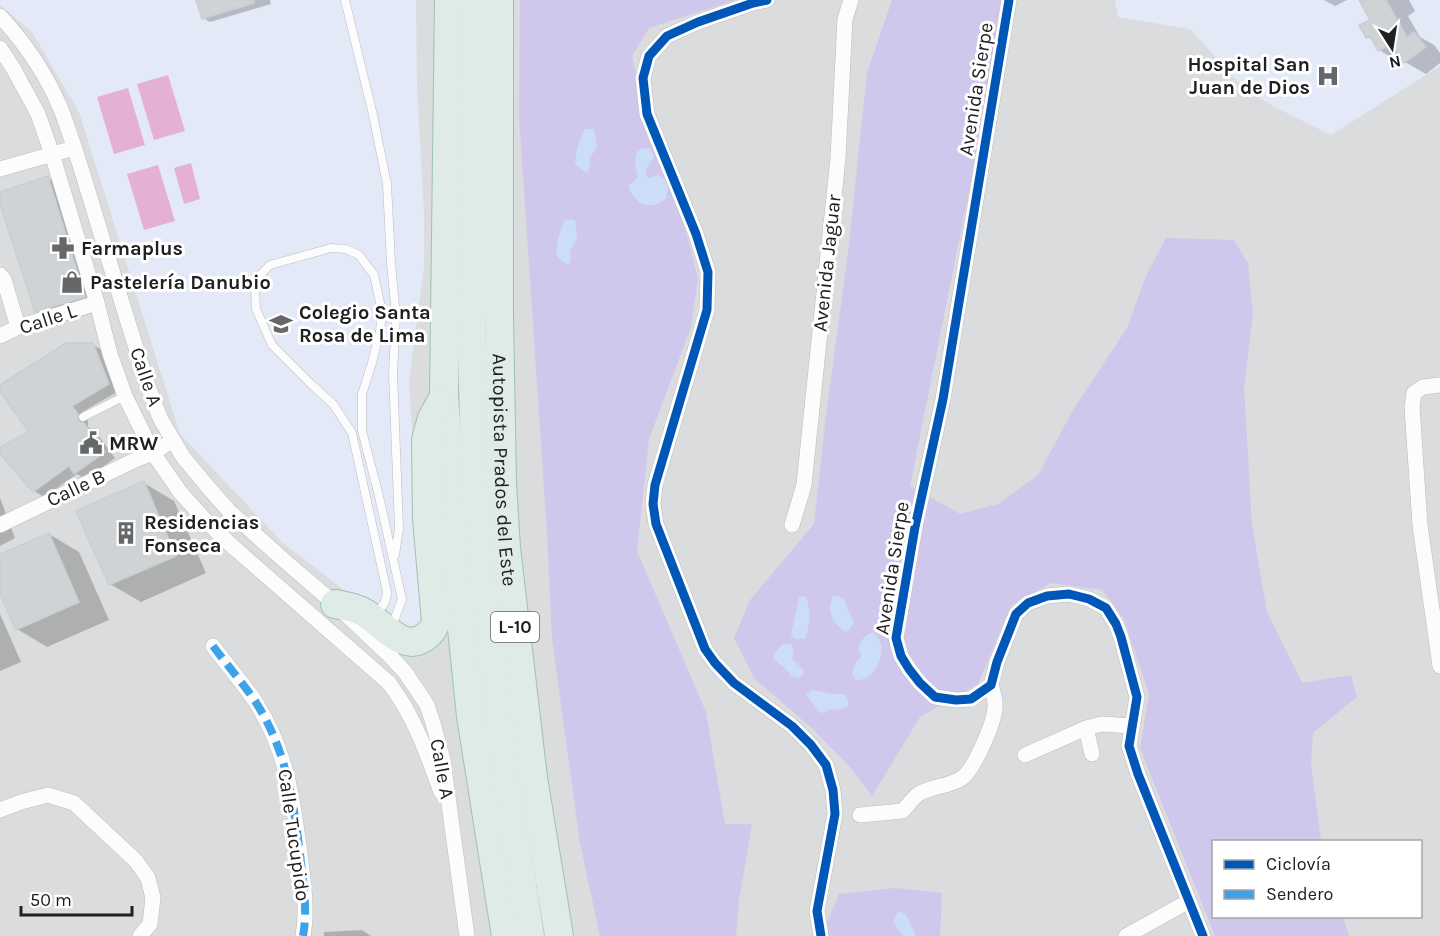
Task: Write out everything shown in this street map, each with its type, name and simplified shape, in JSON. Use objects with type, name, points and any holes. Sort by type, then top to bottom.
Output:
[{"type":"highway","points":[[449,0],[444,395],[457,580],[471,716],[506,936]]},
{"type":"highway","name":"Autopista Prados del Este","points":[[474,0],[471,316],[476,488],[480,552],[507,786],[530,936]]},
{"type":"highway","name":"Autopista Prados del Este","points":[[500,0],[499,315],[502,483],[506,548],[533,778],[559,936]]},
{"type":"highway","points":[[335,604],[363,611],[404,641],[418,642],[434,628],[436,622],[427,519],[426,440],[432,418],[444,395]]},
{"type":"street","points":[[767,0],[698,22],[667,36],[649,56],[643,78],[647,114],[696,234],[708,272],[707,310],[655,484],[653,504],[656,524],[705,649],[734,683],[792,726],[811,745],[826,765],[833,790],[835,814],[817,911],[821,936]]},
{"type":"street","name":"Avenida Jaguar","points":[[792,525],[804,485],[838,158],[845,19],[851,0]]},
{"type":"street","name":"Avenida Sierpe","points":[[991,685],[971,699],[956,700],[935,697],[909,669],[901,656],[896,638],[915,527],[943,399],[1009,0]]},
{"type":"street","name":"Calle A","points":[[0,16],[23,44],[50,85],[60,107],[147,386],[160,418],[183,457],[230,511],[335,604],[405,672],[427,705],[434,723],[443,760],[451,820]]},
{"type":"street","name":"Calle A","points":[[0,48],[38,114],[97,303],[110,354],[125,396],[153,453],[180,492],[214,529],[389,683],[402,700],[423,742],[451,820]]},
{"type":"street","points":[[0,169],[74,148]]},
{"type":"street","points":[[0,275],[4,280],[18,327]]},
{"type":"street","name":"Calle L","points":[[0,336],[18,327],[97,303]]},
{"type":"street","points":[[1440,385],[1423,387],[1413,393],[1412,407],[1420,525],[1440,666]]},
{"type":"street","name":"Calle B","points":[[0,525],[153,453],[173,440]]},
{"type":"street","points":[[860,815],[902,811],[921,792],[949,785],[968,774],[994,717],[995,705],[991,685],[1016,614],[1028,603],[1047,596],[1069,594],[1089,599],[1106,608],[1121,637],[1137,697],[1129,746],[1203,936]]},
{"type":"street","name":"Calle Tucupido","points":[[213,646],[255,702],[283,758],[290,785],[303,874],[306,922],[303,936]]},
{"type":"street","points":[[1025,754],[1086,728],[1102,724],[1132,726]]},
{"type":"street","points":[[1086,728],[1092,754]]},
{"type":"street","points":[[0,810],[48,795],[74,803],[136,861],[148,878],[153,898],[150,924],[140,936]]},
{"type":"street","points":[[451,820],[467,936]]},
{"type":"street","points":[[1126,936],[1189,900]]},
{"type":"lane","points":[[345,0],[387,184],[396,317],[393,373],[399,528],[394,562]]},
{"type":"lane","points":[[331,248],[346,249],[359,255],[374,275],[382,312],[378,340],[362,394],[362,430],[394,562],[402,599],[392,627],[380,625],[380,609],[387,598],[387,592],[352,433],[333,404],[272,345],[256,309],[255,291],[259,276],[270,265],[331,248]]},
{"type":"lane","points":[[382,312],[396,317]]},
{"type":"lane","points":[[83,417],[125,396]]},
{"type":"shaded area","points":[[0,0],[1440,0],[1440,936],[0,936]]},
{"type":"shaded area","name":"Colegio Santa Rosa de Lima","points":[[0,0],[416,0],[424,267],[409,381],[423,595],[420,629],[402,635],[283,543],[180,434],[79,112],[32,32],[0,5]]},
{"type":"shaded area","points":[[520,0],[735,0],[649,28],[632,56],[644,116],[677,198],[698,278],[691,327],[649,439],[637,551],[706,712],[725,824],[752,824],[739,900],[736,936],[600,936],[580,843],[552,639],[519,116]]},
{"type":"shaded area","points":[[892,0],[1007,0],[910,486],[960,514],[998,504],[1038,475],[1073,410],[1127,328],[1146,276],[1166,238],[1234,240],[1248,263],[1253,314],[1244,387],[1252,524],[1267,612],[1302,683],[1351,675],[1357,697],[1313,733],[1311,764],[1321,840],[1212,840],[1212,918],[1343,918],[1349,936],[1215,936],[1140,748],[1149,694],[1124,619],[1102,590],[1051,583],[1011,605],[978,684],[920,717],[872,796],[850,767],[814,730],[755,679],[734,638],[750,600],[814,524],[848,253],[867,73]]},
{"type":"shaded area","name":"Hospital San Juan de Dios","points":[[1115,0],[1440,0],[1440,66],[1331,135],[1271,105],[1243,87],[1190,29],[1118,17]]},
{"type":"shaded area","points":[[168,75],[185,131],[154,140],[137,84]]},
{"type":"shaded area","points":[[128,88],[145,145],[114,154],[97,97]]},
{"type":"shaded area","points":[[191,163],[200,199],[184,204],[174,168]]},
{"type":"shaded area","points":[[158,165],[175,221],[144,230],[127,174]]},
{"type":"shaded area","points":[[895,888],[942,893],[940,936],[821,936],[839,894]]},
{"type":"sand","points":[[585,129],[594,129],[597,147],[589,159],[588,173],[575,163],[578,145]]},
{"type":"sand","points":[[649,148],[653,158],[646,176],[650,178],[658,175],[667,181],[668,189],[666,199],[656,204],[644,205],[637,200],[628,186],[638,177],[635,163],[637,152]]},
{"type":"sand","points":[[565,220],[575,220],[577,238],[570,251],[569,265],[556,255]]},
{"type":"sand","points":[[806,596],[809,612],[807,633],[805,639],[795,639],[791,635],[799,597]]},
{"type":"sand","points":[[833,596],[844,599],[854,621],[846,632],[833,619],[830,612]]},
{"type":"sand","points":[[873,632],[881,645],[879,663],[867,677],[856,680],[852,674],[861,655],[858,648],[864,638]]},
{"type":"sand","points":[[783,644],[791,644],[794,651],[792,659],[803,669],[804,673],[799,678],[791,676],[773,657]]},
{"type":"sand","points":[[812,690],[844,694],[849,706],[840,710],[831,709],[824,713],[818,712],[806,694]]},
{"type":"sand","points":[[899,911],[906,915],[916,936],[903,936],[893,921]]},
{"type":"building","points":[[196,0],[254,0],[254,3],[202,19]]},
{"type":"building","points":[[1359,0],[1386,0],[1407,37],[1414,32],[1426,47],[1404,63],[1390,45],[1378,51],[1370,36],[1366,38],[1359,25],[1370,20]]},
{"type":"building","points":[[48,176],[85,297],[35,312],[0,204],[0,192]]},
{"type":"building","points":[[66,343],[93,343],[109,384],[72,406],[78,414],[78,420],[84,423],[105,452],[74,474],[69,466],[33,492],[0,454],[0,447],[29,432],[0,392],[0,385]]},
{"type":"building","name":"Residencias Fonseca","points":[[144,481],[176,556],[109,585],[76,511]]},
{"type":"building","points":[[49,533],[79,602],[16,630],[0,594],[0,554]]},
{"type":"marked path","points":[[213,646],[255,701],[266,719],[281,756],[291,794],[304,885],[303,936]]},
{"type":"cycle path","points":[[767,0],[698,22],[667,36],[649,56],[643,78],[647,114],[696,234],[708,272],[707,310],[655,485],[653,504],[656,524],[705,649],[734,683],[792,726],[811,745],[826,765],[833,790],[835,814],[817,911],[821,936]]},
{"type":"cycle path","points":[[1009,0],[943,399],[915,527],[896,638],[901,656],[909,669],[935,697],[956,700],[971,699],[991,685],[997,662],[1016,614],[1028,603],[1047,596],[1069,594],[1089,599],[1106,608],[1121,637],[1137,697],[1129,746],[1203,936]]},
{"type":"place","name":"Hospital San Juan de Dios","points":[[1328,76]]},
{"type":"place","name":"Farmaplus","points":[[63,248]]},
{"type":"place","name":"Pastelería Danubio","points":[[72,282]]},
{"type":"place","name":"Colegio Santa Rosa de Lima","points":[[281,324]]},
{"type":"place","name":"MRW","points":[[91,443]]},
{"type":"place","name":"Residencias Fonseca","points":[[126,533]]}]
